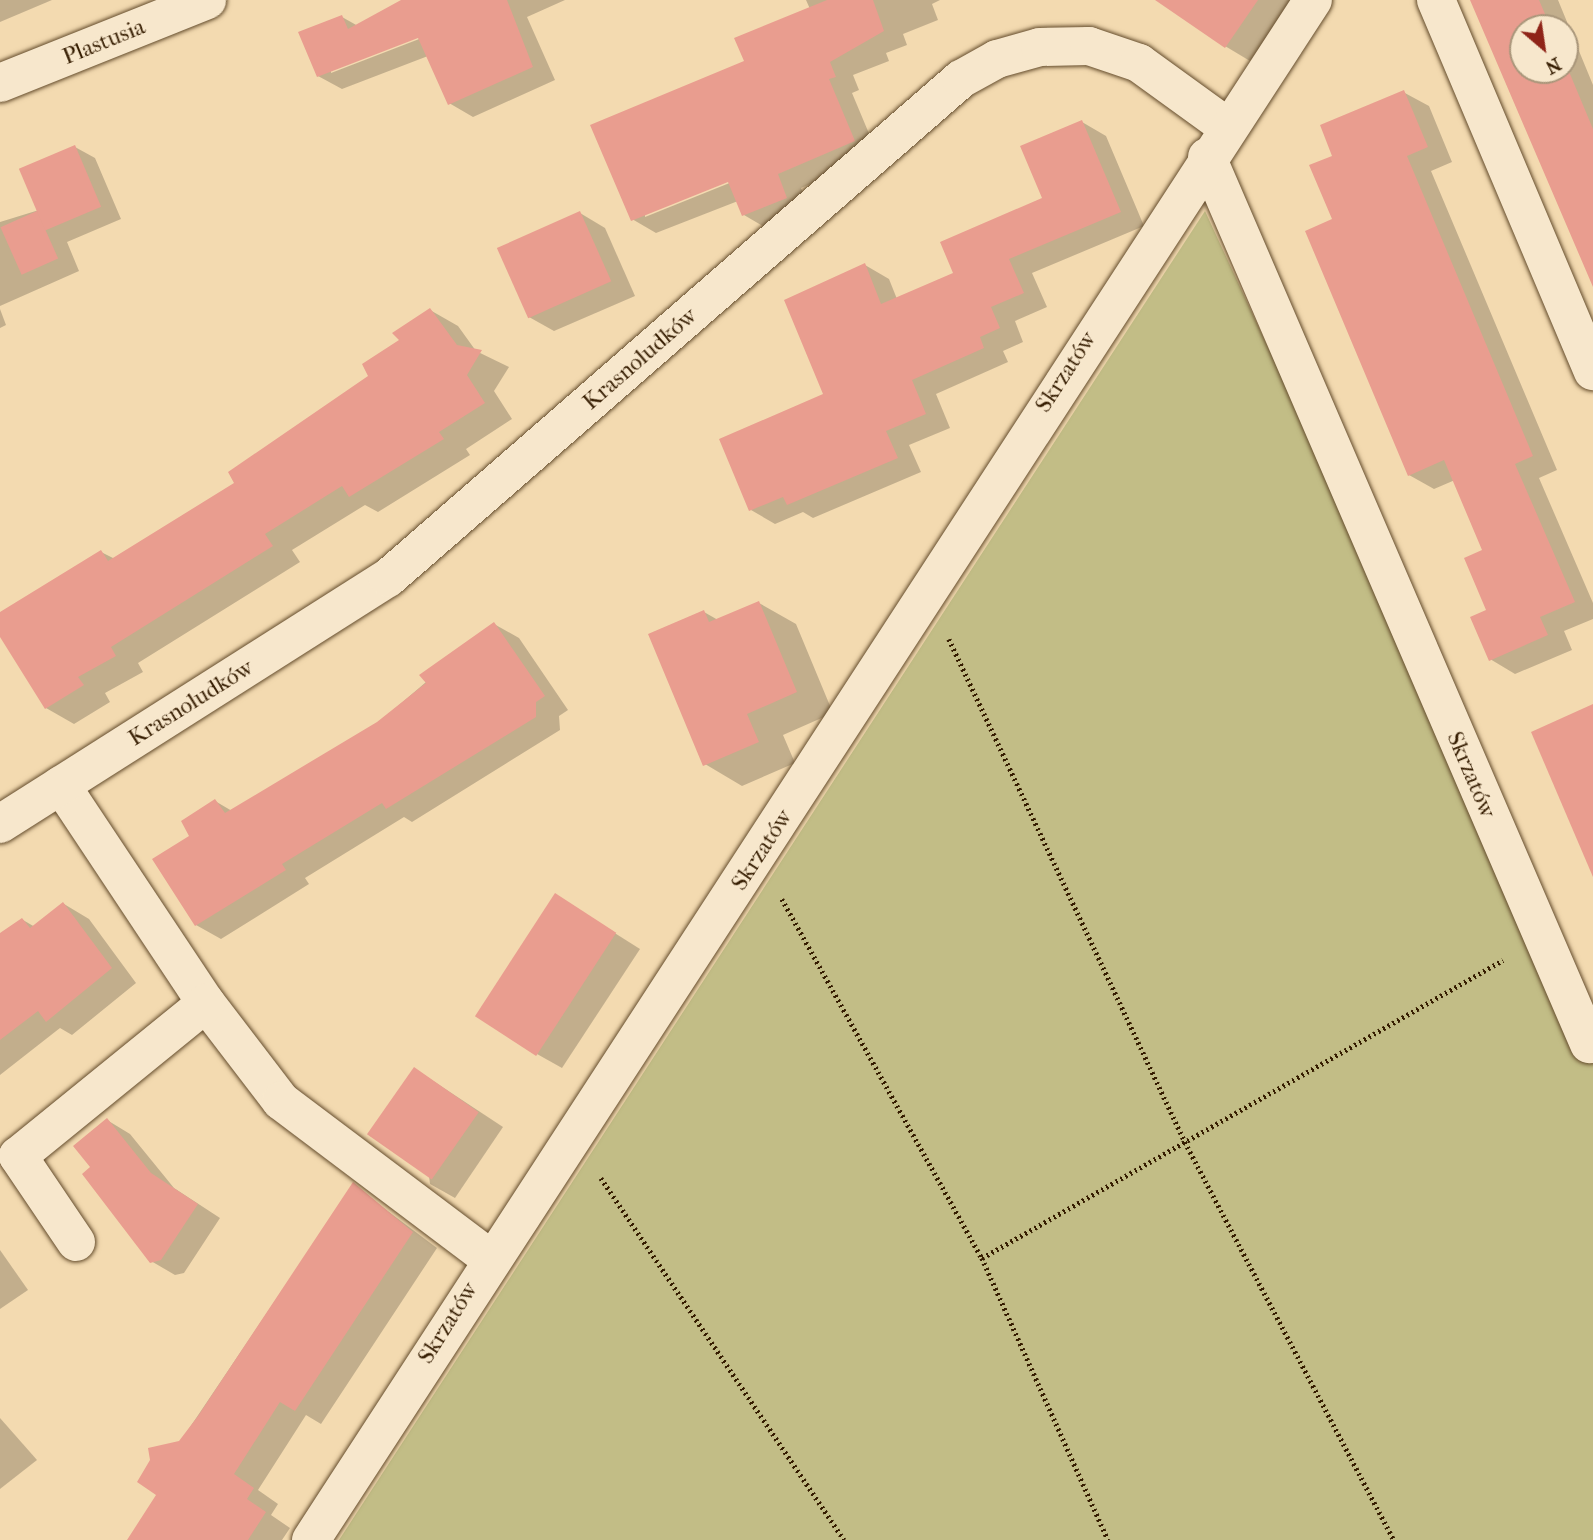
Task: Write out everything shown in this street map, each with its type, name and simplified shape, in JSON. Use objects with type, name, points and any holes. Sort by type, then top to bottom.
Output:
[{"type":"street","name":"Plastusia","points":[[0,83],[207,0]]},
{"type":"street","name":"Skrzatów","points":[[311,1540],[489,1258],[757,861],[923,593],[1216,141],[1313,0]]},
{"type":"street","points":[[1437,0],[1593,371]]},
{"type":"street","name":"Krasnoludków","points":[[1,821],[388,578],[961,79],[997,59],[1040,47],[1089,46],[1139,63],[1216,141]]},
{"type":"street","name":"Skrzatów","points":[[1216,141],[1589,1044]]},
{"type":"street","points":[[61,785],[206,1003],[281,1101],[489,1258]]},
{"type":"street","points":[[76,1242],[18,1156],[206,1003]]},
{"type":"path","points":[[923,593],[1185,1142],[1394,1540]]},
{"type":"path","points":[[757,861],[796,921],[982,1258],[1108,1540]]},
{"type":"path","points":[[982,1258],[1466,977]]},
{"type":"path","points":[[598,1174],[844,1540]]},
{"type":"shaded area","points":[[1205,211],[1593,1051],[1593,1540],[339,1540]]},
{"type":"building","points":[[401,0],[507,0],[533,67],[448,105],[418,38],[317,77],[298,32],[342,15],[348,29]]},
{"type":"building","points":[[827,0],[873,0],[884,31],[830,62],[836,77],[829,79],[855,141],[778,174],[787,198],[742,216],[728,182],[631,221],[590,125],[744,61],[734,38]]},
{"type":"building","points":[[1155,0],[1258,0],[1225,48]]},
{"type":"building","points":[[1470,0],[1539,0],[1545,14],[1509,14],[1509,84],[1574,84],[1593,129],[1593,287]]},
{"type":"building","points":[[1404,90],[1428,147],[1407,156],[1533,456],[1515,464],[1575,602],[1540,617],[1548,635],[1489,661],[1470,617],[1486,610],[1464,558],[1482,550],[1444,460],[1408,476],[1305,231],[1332,219],[1309,165],[1332,156],[1320,125]]},
{"type":"building","points":[[1082,120],[1121,212],[1009,259],[1024,293],[991,307],[1000,328],[980,337],[984,348],[912,380],[926,414],[886,431],[898,458],[787,505],[783,497],[749,511],[719,439],[823,394],[784,300],[865,263],[881,304],[953,273],[940,242],[1042,198],[1020,146]]},
{"type":"building","points":[[75,145],[101,207],[45,231],[19,169]]},
{"type":"building","points":[[37,211],[58,259],[22,275],[0,227]]},
{"type":"building","points":[[580,211],[611,281],[528,318],[497,248]]},
{"type":"building","points":[[430,308],[457,345],[482,350],[467,375],[485,403],[439,432],[444,439],[349,497],[342,486],[265,534],[273,546],[111,647],[116,656],[78,677],[84,685],[45,709],[0,637],[0,612],[101,550],[108,561],[234,483],[228,472],[368,376],[362,364],[399,340],[392,333]]},
{"type":"building","points":[[759,601],[797,692],[747,714],[759,742],[703,766],[648,634],[704,610],[709,622]]},
{"type":"building","points":[[494,622],[545,696],[536,702],[536,717],[386,809],[382,803],[282,864],[286,870],[195,926],[152,859],[189,836],[181,821],[215,799],[225,813],[377,722],[426,683],[419,675]]},
{"type":"building","points":[[1593,704],[1593,877],[1531,732]]},
{"type":"building","points":[[555,893],[616,933],[536,1056],[475,1016]]},
{"type":"building","points":[[63,902],[112,968],[46,1022],[38,1011],[0,1040],[0,933],[22,918],[30,928]]},
{"type":"building","points":[[414,1067],[479,1112],[432,1179],[367,1134]]},
{"type":"building","points":[[107,1118],[151,1173],[198,1204],[161,1260],[150,1263],[82,1174],[90,1167],[73,1146]]},
{"type":"building","points":[[353,1182],[413,1232],[295,1411],[280,1402],[234,1474],[254,1488],[247,1499],[266,1512],[248,1540],[127,1540],[156,1495],[137,1482],[150,1460],[148,1448],[179,1441]]}]
